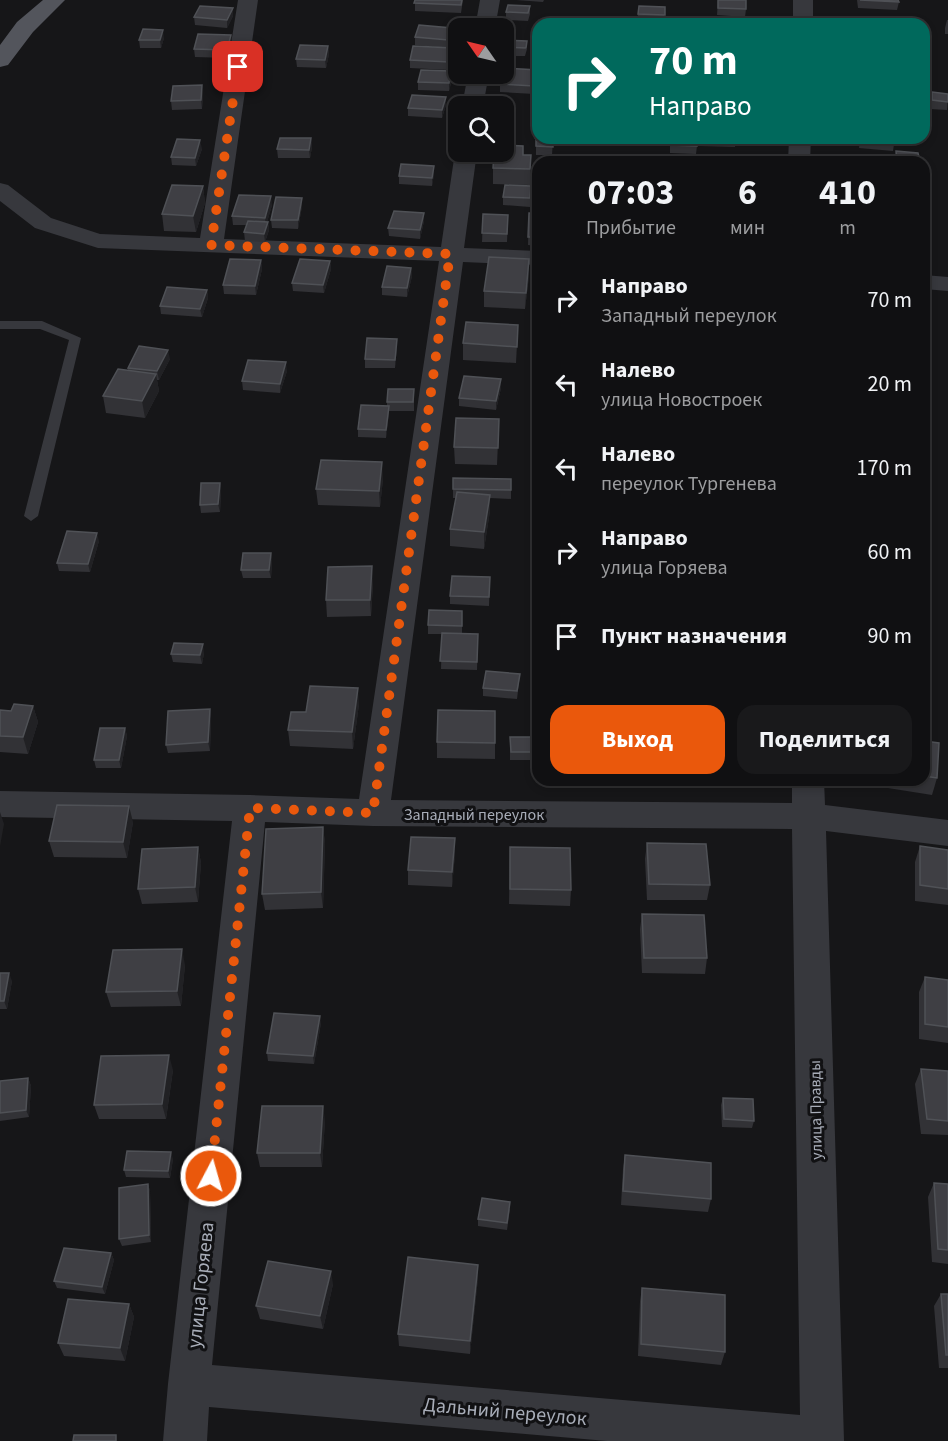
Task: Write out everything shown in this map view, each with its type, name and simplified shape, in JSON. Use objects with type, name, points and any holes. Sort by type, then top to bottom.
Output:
[{"type":"main road","points":[[0,60],[25,27],[55,0]]},
{"type":"street","points":[[211,245],[248,0]]},
{"type":"street","points":[[487,18],[490,0]]},
{"type":"street","points":[[803,0],[803,18]]},
{"type":"street","points":[[373,813],[464,162]]},
{"type":"street","points":[[0,190],[43,223],[98,241],[532,258]]},
{"type":"street","points":[[930,282],[948,284]]},
{"type":"street","name":"улица Правды","points":[[808,786],[822,1439]]},
{"type":"street","name":"Западный переулок","points":[[0,804],[250,808],[373,813],[808,816],[948,833]]},
{"type":"street","name":"улица Горяева","points":[[185,1441],[189,1384],[250,808]]},
{"type":"street","name":"Дальний переулок","points":[[189,1384],[822,1439]]},
{"type":"lane","points":[[0,325],[42,325],[75,338],[32,516]]},
{"type":"building","points":[[415,0],[462,0],[461,5],[414,3]]},
{"type":"building","points":[[718,0],[746,0],[746,9],[718,8]]},
{"type":"building","points":[[860,0],[898,0],[899,2]]},
{"type":"building","points":[[508,5],[530,6],[528,13],[506,12]]},
{"type":"building","points":[[200,6],[233,8],[227,20],[194,17]]},
{"type":"building","points":[[639,6],[665,7],[665,15],[638,14]]},
{"type":"building","points":[[419,25],[448,28],[448,40],[415,37]]},
{"type":"building","points":[[143,29],[163,30],[160,40],[139,40]]},
{"type":"building","points":[[198,34],[231,35],[227,50],[194,49]]},
{"type":"building","points":[[514,40],[527,41],[526,48],[514,47]]},
{"type":"building","points":[[300,45],[328,46],[325,60],[296,59]]},
{"type":"building","points":[[413,46],[448,48],[448,62],[410,60]]},
{"type":"building","points":[[514,69],[532,70],[532,86],[500,84],[514,84]]},
{"type":"building","points":[[421,70],[448,71],[448,83],[418,82]]},
{"type":"building","points":[[202,85],[201,100],[171,101],[173,86]]},
{"type":"building","points":[[932,92],[948,94],[948,102],[932,100]]},
{"type":"building","points":[[412,95],[446,97],[442,110],[408,108]]},
{"type":"building","points":[[280,138],[311,138],[309,150],[277,149]]},
{"type":"building","points":[[177,139],[200,140],[195,158],[171,157]]},
{"type":"building","points":[[536,144],[553,144],[553,147],[536,146]]},
{"type":"building","points":[[697,144],[697,146],[670,145]]},
{"type":"building","points":[[514,146],[523,146],[523,155],[531,155],[530,169],[493,168],[493,162],[514,162]]},
{"type":"building","points":[[896,151],[918,153],[919,156],[896,156]]},
{"type":"building","points":[[401,164],[434,166],[432,178],[399,176]]},
{"type":"building","points":[[172,185],[203,186],[193,216],[162,214]]},
{"type":"building","points":[[505,185],[531,186],[530,198],[503,197]]},
{"type":"building","points":[[239,195],[271,196],[265,218],[232,216]]},
{"type":"building","points":[[276,197],[302,198],[298,220],[271,220]]},
{"type":"building","points":[[394,211],[424,213],[420,230],[388,228]]},
{"type":"building","points":[[529,213],[532,213],[532,237],[528,237]]},
{"type":"building","points":[[483,214],[508,215],[507,234],[482,233]]},
{"type":"building","points":[[248,221],[268,222],[264,234],[244,232]]},
{"type":"building","points":[[489,257],[529,259],[526,293],[484,291]]},
{"type":"building","points":[[230,259],[261,260],[255,286],[223,285]]},
{"type":"building","points":[[300,259],[330,261],[323,285],[292,283]]},
{"type":"building","points":[[387,266],[411,268],[407,288],[382,287]]},
{"type":"building","points":[[167,287],[207,290],[200,309],[160,306]]},
{"type":"building","points":[[466,322],[518,325],[517,347],[463,343]]},
{"type":"building","points":[[367,338],[397,339],[395,360],[365,359]]},
{"type":"building","points":[[139,346],[168,350],[157,371],[128,368]]},
{"type":"building","points":[[248,360],[286,362],[280,384],[242,381]]},
{"type":"building","points":[[118,369],[156,374],[142,401],[103,396]]},
{"type":"building","points":[[464,376],[501,379],[496,401],[459,398]]},
{"type":"building","points":[[388,389],[414,389],[413,402],[387,402]]},
{"type":"building","points":[[361,405],[389,406],[386,430],[358,429]]},
{"type":"building","points":[[456,418],[499,419],[498,448],[454,447]]},
{"type":"building","points":[[321,460],[382,462],[379,491],[316,489]]},
{"type":"building","points":[[453,478],[511,479],[511,490],[453,489]]},
{"type":"building","points":[[201,483],[220,483],[218,504],[200,505]]},
{"type":"building","points":[[457,492],[490,495],[484,532],[450,529]]},
{"type":"building","points":[[67,531],[97,533],[88,564],[57,563]]},
{"type":"building","points":[[243,553],[271,553],[269,570],[241,570]]},
{"type":"building","points":[[372,566],[370,600],[326,600],[328,567]]},
{"type":"building","points":[[452,576],[490,577],[489,597],[450,596]]},
{"type":"building","points":[[429,610],[462,611],[462,626],[428,625]]},
{"type":"building","points":[[442,633],[478,634],[477,662],[440,661]]},
{"type":"building","points":[[174,643],[203,644],[200,655],[171,654]]},
{"type":"building","points":[[486,671],[520,674],[517,691],[483,688]]},
{"type":"building","points":[[310,686],[358,688],[352,732],[288,730],[291,712],[306,712]]},
{"type":"building","points":[[14,704],[33,706],[23,737],[0,736],[0,710],[11,711]]},
{"type":"building","points":[[210,709],[208,742],[166,745],[168,711]]},
{"type":"building","points":[[438,710],[495,711],[495,743],[437,742]]},
{"type":"building","points":[[100,728],[125,728],[119,760],[94,760]]},
{"type":"building","points":[[510,737],[532,737],[532,752],[511,752]]},
{"type":"building","points":[[930,742],[939,743],[937,778],[930,777]]},
{"type":"building","points":[[57,805],[129,806],[123,842],[49,841]]},
{"type":"building","points":[[323,827],[321,892],[262,894],[266,829]]},
{"type":"building","points":[[411,837],[455,838],[452,872],[408,870]]},
{"type":"building","points":[[647,843],[706,844],[710,885],[649,884]]},
{"type":"building","points":[[920,846],[948,850],[948,889],[920,885]]},
{"type":"building","points":[[198,847],[195,887],[138,889],[142,849]]},
{"type":"building","points":[[510,847],[570,848],[571,890],[510,889]]},
{"type":"building","points":[[642,914],[704,915],[707,958],[644,958]]},
{"type":"building","points":[[182,949],[177,991],[106,992],[113,950]]},
{"type":"building","points":[[0,973],[9,973],[4,1001],[0,1001]]},
{"type":"building","points":[[925,977],[948,980],[948,1027],[925,1024]]},
{"type":"building","points":[[274,1013],[320,1016],[313,1056],[267,1053]]},
{"type":"building","points":[[169,1055],[162,1104],[94,1105],[101,1056]]},
{"type":"building","points":[[921,1069],[948,1071],[948,1121],[927,1119]]},
{"type":"building","points":[[28,1078],[26,1110],[0,1113],[0,1081]]},
{"type":"building","points":[[723,1098],[753,1099],[754,1121],[724,1119]]},
{"type":"building","points":[[262,1106],[323,1106],[320,1153],[257,1153]]},
{"type":"building","points":[[127,1151],[171,1152],[168,1171],[124,1170]]},
{"type":"building","points":[[625,1155],[711,1163],[711,1199],[623,1191]]},
{"type":"building","points":[[934,1183],[948,1184],[948,1250],[938,1249]]},
{"type":"building","points":[[148,1184],[149,1235],[119,1239],[119,1188]]},
{"type":"building","points":[[482,1198],[510,1202],[507,1223],[478,1219]]},
{"type":"building","points":[[64,1248],[111,1253],[102,1287],[54,1281]]},
{"type":"building","points":[[408,1257],[478,1265],[470,1341],[398,1334]]},
{"type":"building","points":[[268,1261],[331,1271],[320,1316],[256,1306]]},
{"type":"building","points":[[642,1288],[725,1295],[725,1352],[641,1344]]},
{"type":"building","points":[[941,1294],[948,1294],[948,1355],[946,1355]]},
{"type":"building","points":[[68,1299],[129,1304],[120,1348],[58,1343]]},
{"type":"building","points":[[74,1435],[116,1435],[116,1441],[73,1441]]},
{"type":"route","points":[[211,1176],[250,808],[373,813],[450,254],[211,245],[238,67]]}]
